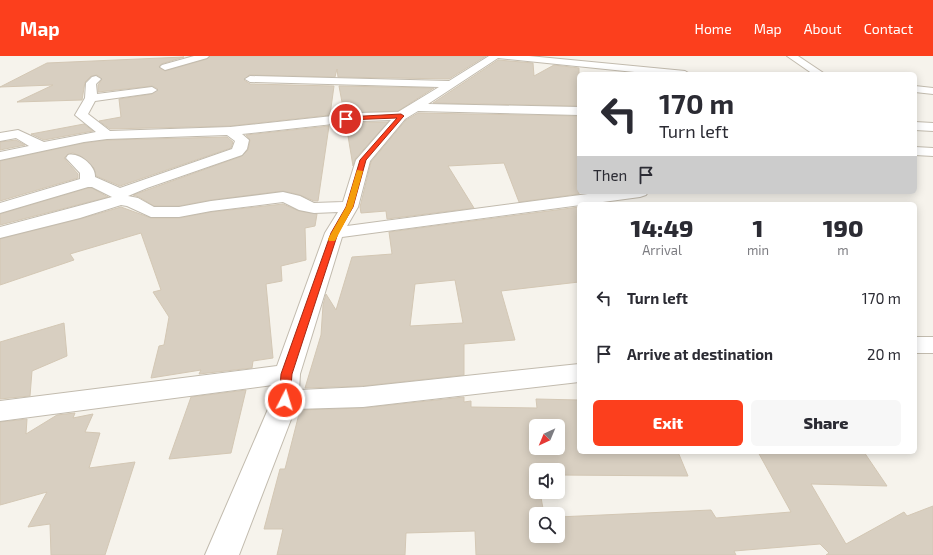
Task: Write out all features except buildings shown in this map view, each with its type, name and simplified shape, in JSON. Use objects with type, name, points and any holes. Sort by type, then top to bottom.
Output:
[{"type":"street","points":[[165,68],[204,56]]},
{"type":"street","points":[[222,555],[285,400],[287,374],[334,233],[350,207],[363,160],[408,111],[495,56]]},
{"type":"street","points":[[500,56],[664,72]]},
{"type":"street","points":[[792,56],[817,72]]},
{"type":"street","points":[[96,79],[91,83],[91,98],[81,115],[107,135]]},
{"type":"street","points":[[250,79],[451,84]]},
{"type":"street","points":[[917,89],[933,91]]},
{"type":"street","points":[[91,98],[152,90]]},
{"type":"street","points":[[0,156],[84,138],[107,135],[230,131],[408,111],[577,111]]},
{"type":"street","points":[[917,126],[933,127]]},
{"type":"street","points":[[0,233],[74,214],[120,197],[141,185],[237,152],[240,149],[242,140],[230,131]]},
{"type":"street","points":[[0,137],[18,134],[42,147]]},
{"type":"street","points":[[917,151],[933,152]]},
{"type":"street","points":[[73,158],[88,172],[87,182]]},
{"type":"street","points":[[0,208],[87,182],[95,182],[150,212],[180,212],[211,206],[283,197],[314,208],[350,207]]},
{"type":"street","points":[[334,233],[625,194]]},
{"type":"street","points":[[917,345],[933,345]]},
{"type":"street","points":[[285,400],[363,397],[577,373]]},
{"type":"street","points":[[0,411],[287,374]]},
{"type":"slow traffic","points":[[332,239],[350,207],[359,171]]},
{"type":"route","points":[[285,400],[287,374],[334,233],[350,207],[363,160],[401,116],[360,117],[346,119]]}]
